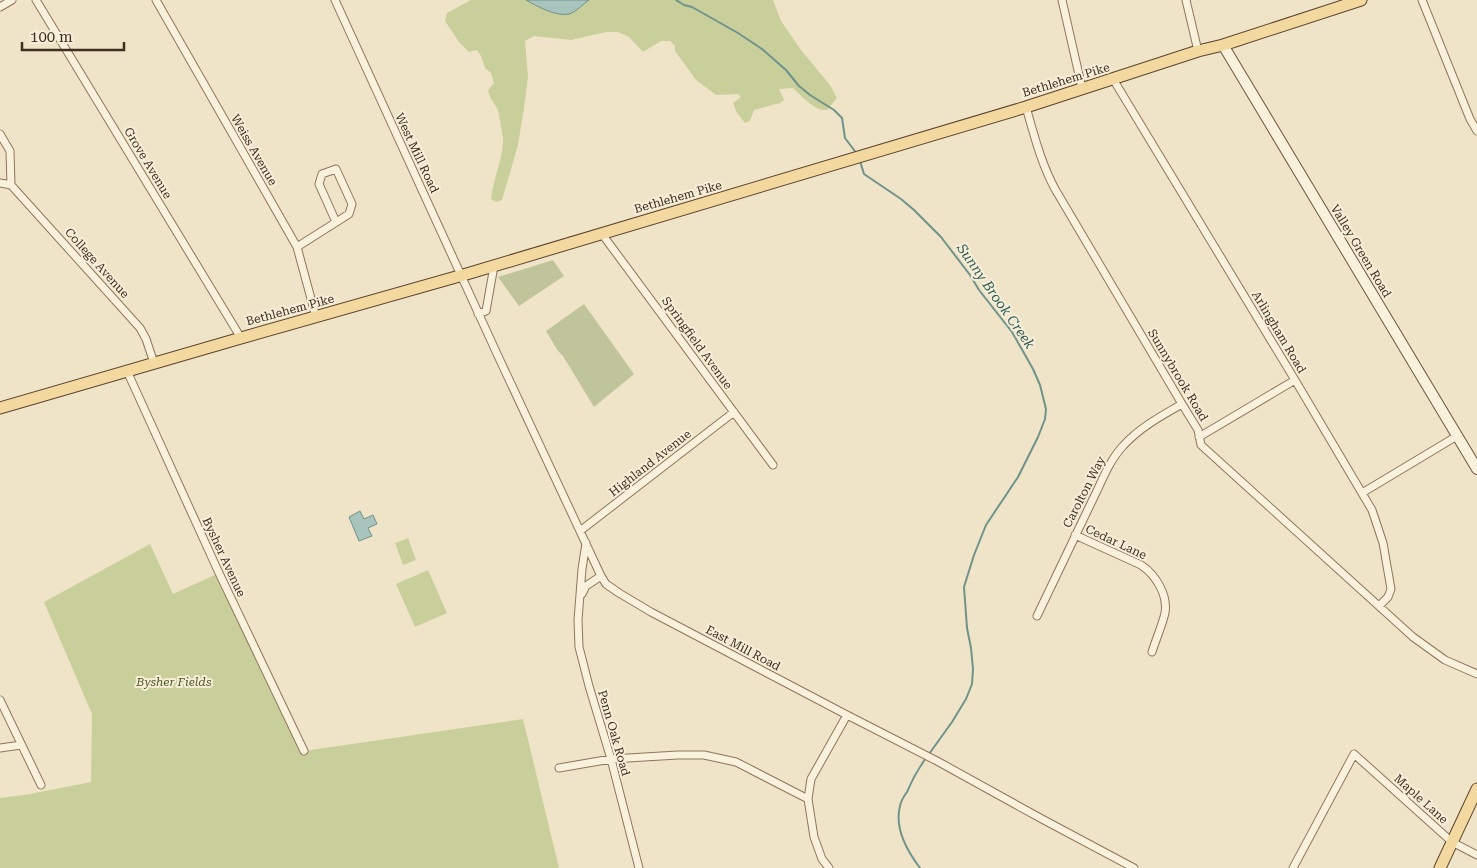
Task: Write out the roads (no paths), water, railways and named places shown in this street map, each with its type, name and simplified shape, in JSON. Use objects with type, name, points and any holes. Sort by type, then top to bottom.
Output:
[{"type":"main road","name":"Bethlehem Pike","points":[[0,408],[461,276],[1026,107],[1361,0]]},
{"type":"main road","points":[[1440,868],[1477,789]]},
{"type":"street","points":[[0,7],[12,0]]},
{"type":"street","name":"Grove Avenue","points":[[36,0],[241,338]]},
{"type":"street","name":"Weiss Avenue","points":[[156,0],[297,247],[316,317]]},
{"type":"street","name":"West Mill Road","points":[[335,0],[478,314]]},
{"type":"street","points":[[1062,0],[1082,88]]},
{"type":"street","points":[[1186,0],[1198,51]]},
{"type":"street","points":[[1422,0],[1474,118],[1477,131]]},
{"type":"street","name":"Valley Green Road","points":[[1223,45],[1477,469]]},
{"type":"street","name":"Arlingham Road","points":[[1113,79],[1372,510],[1381,534],[1391,589],[1390,594],[1379,606]]},
{"type":"street","name":"Sunnybrook Road","points":[[1026,107],[1043,162],[1055,189],[1198,430],[1201,445],[1421,644],[1441,657],[1477,674]]},
{"type":"street","points":[[0,134],[10,151],[10,184],[0,184]]},
{"type":"street","points":[[297,247],[349,214],[352,204],[336,169],[322,174],[319,184],[336,222]]},
{"type":"street","name":"College Avenue","points":[[10,184],[140,328],[146,339],[154,364]]},
{"type":"street","name":"Springfield Avenue","points":[[602,234],[773,465]]},
{"type":"street","points":[[478,314],[486,311],[494,266]]},
{"type":"street","name":"East Mill Road","points":[[478,314],[606,584],[648,610],[922,753],[1134,868]]},
{"type":"street","name":"Bysher Avenue","points":[[127,371],[219,573],[304,751]]},
{"type":"street","points":[[1199,437],[1295,380]]},
{"type":"street","name":"Carolton Way","points":[[1037,616],[1108,469],[1122,446],[1145,427],[1182,404]]},
{"type":"street","name":"Highland Avenue","points":[[580,531],[734,412]]},
{"type":"street","points":[[1362,493],[1457,436]]},
{"type":"street","name":"Cedar Lane","points":[[1075,536],[1141,565],[1156,580],[1164,599],[1165,613],[1152,652]]},
{"type":"street","name":"Penn Oak Road","points":[[586,543],[577,629],[579,648],[640,868]]},
{"type":"street","name":"Penn Oak Road","points":[[579,603],[586,586],[602,576]]},
{"type":"street","points":[[0,700],[41,786]]},
{"type":"street","points":[[829,868],[822,859],[814,837],[808,800],[811,779],[846,715]]},
{"type":"street","points":[[0,748],[21,745]]},
{"type":"street","name":"Maple Lane","points":[[1293,868],[1354,754],[1452,842],[1477,855]]},
{"type":"street","points":[[559,768],[611,759],[704,755],[736,762],[808,800]]},
{"type":"water","points":[[526,0],[589,0],[574,12],[564,15],[547,10]]},
{"type":"water","points":[[360,511],[364,519],[373,515],[377,524],[368,528],[372,536],[359,541],[349,517]]},
{"type":"waterway","name":"Sunny Brook Creek","points":[[676,0],[738,33],[762,49],[786,70],[799,86],[834,110],[842,118],[845,138],[857,154]]},
{"type":"waterway","name":"Sunny Brook Creek","points":[[860,161],[864,174],[914,210],[941,237],[970,275],[979,290],[1012,332],[1033,369],[1040,385],[1046,409],[1045,419],[1038,437],[1018,477],[986,525],[974,555],[964,587],[973,669],[972,684],[966,699],[952,722],[929,754]]},
{"type":"waterway","name":"Sunny Brook Creek","points":[[920,868],[903,839],[900,831],[899,815],[902,800],[926,758]]},
{"type":"park label","name":"Bysher Fields","points":[[174,682]]}]
